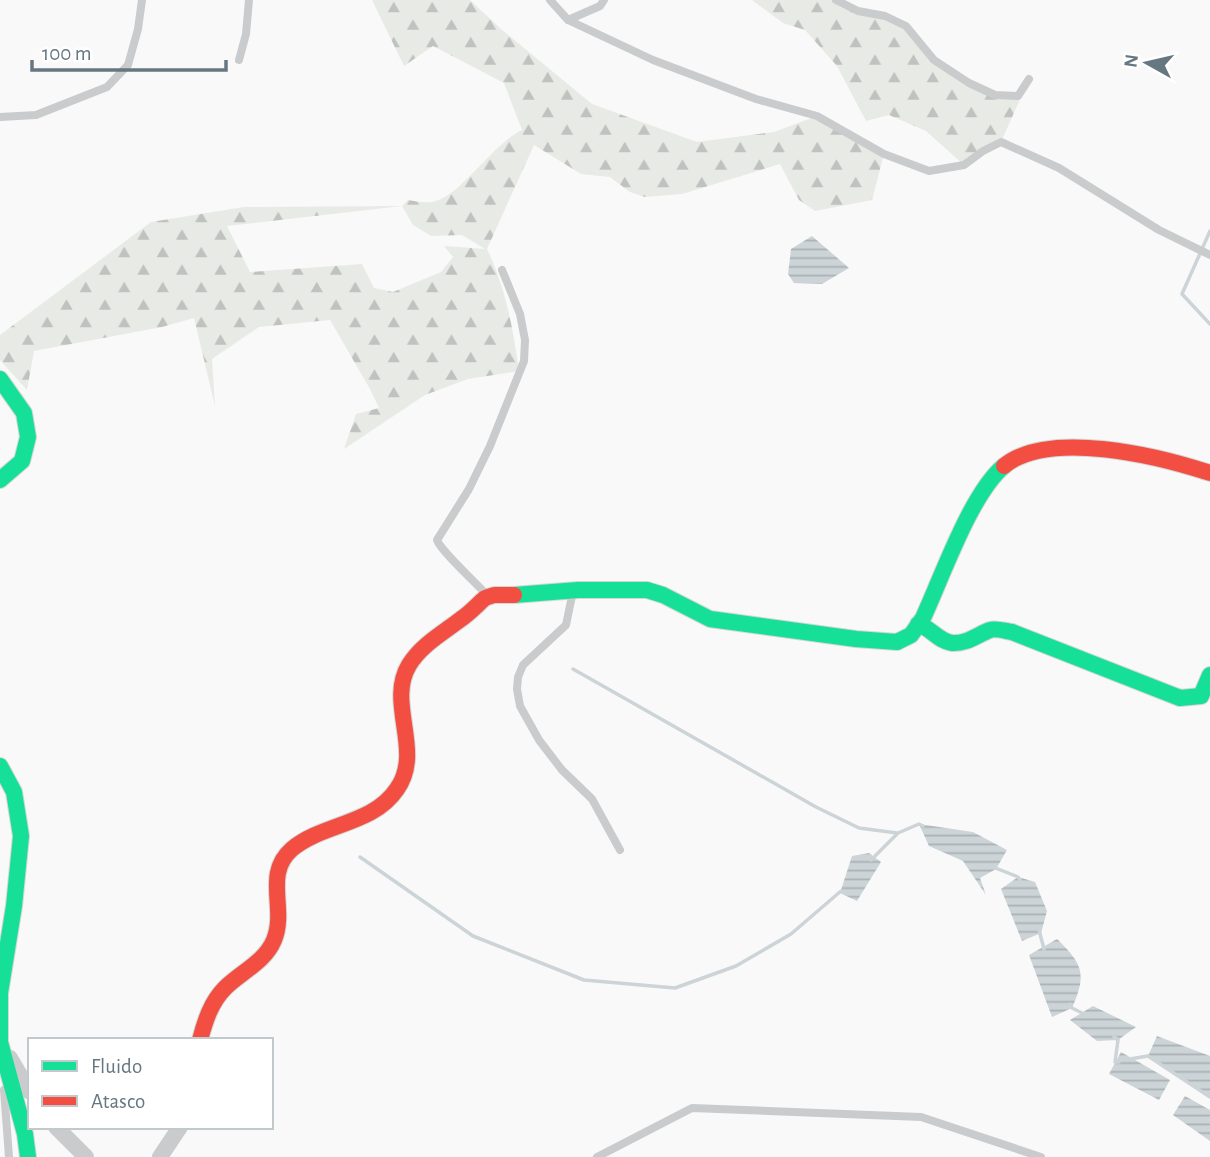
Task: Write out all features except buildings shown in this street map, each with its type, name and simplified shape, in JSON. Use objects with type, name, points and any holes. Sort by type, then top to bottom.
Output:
[{"type":"street","points":[[0,379],[24,413],[28,437],[22,461],[0,480]]},
{"type":"street","points":[[200,1038],[204,1021],[224,989],[265,956],[275,939],[278,925],[275,883],[284,857],[302,843],[361,819],[397,790],[407,772],[408,737],[402,691],[407,669],[424,649],[489,597],[573,589],[647,590],[664,595],[688,611],[710,619],[897,642],[911,635],[918,624],[975,503],[993,475],[1015,457],[1039,449],[1073,447],[1166,459],[1210,473]]},
{"type":"street","points":[[918,624],[933,629],[942,639],[950,642],[974,640],[992,629],[1012,632],[1180,698],[1201,696],[1210,675]]},
{"type":"street","points":[[0,766],[14,792],[21,836],[14,906],[0,993],[0,1042],[25,1134],[28,1157]]},
{"type":"street","points":[[0,1042],[28,1089]]},
{"type":"street","points":[[58,1129],[86,1157]]},
{"type":"street","points":[[160,1157],[179,1129]]},
{"type":"lane","points":[[0,117],[36,115],[107,87],[128,65],[138,29],[142,0]]},
{"type":"lane","points":[[239,60],[246,34],[249,0]]},
{"type":"lane","points":[[550,0],[568,20],[653,60],[756,99],[817,116],[884,154],[929,171],[964,165],[983,151],[1002,142],[1059,168],[1159,230],[1210,255]]},
{"type":"lane","points":[[568,20],[600,6],[604,0]]},
{"type":"lane","points":[[836,0],[858,11],[885,16],[906,26],[934,60],[969,83],[995,95],[1018,96],[1029,79]]},
{"type":"lane","points":[[489,597],[441,549],[437,540],[480,468],[524,361],[525,340],[520,314],[502,270]]},
{"type":"lane","points":[[573,589],[566,625],[523,665],[517,689],[520,706],[539,740],[562,770],[592,799],[620,850]]},
{"type":"lane","points":[[0,1042],[9,1157]]},
{"type":"lane","points":[[597,1157],[692,1108],[921,1117],[1041,1157]]},
{"type":"green space","points":[[372,0],[470,0],[592,104],[697,142],[774,132],[817,116],[884,154],[872,200],[815,211],[799,200],[780,164],[682,194],[645,197],[630,192],[610,177],[581,174],[534,145],[487,249],[508,309],[519,371],[468,379],[425,395],[344,449],[356,414],[379,408],[330,320],[259,327],[212,359],[215,406],[194,318],[162,327],[34,351],[27,390],[0,360],[0,335],[151,222],[244,207],[402,206],[408,200],[431,202],[452,192],[499,147],[522,130],[504,83],[433,46],[404,66]],"holes":[[[402,206],[413,225],[431,236],[462,235],[485,249],[444,246],[453,257],[441,272],[393,292],[374,288],[362,264],[250,272],[227,226]]]},
{"type":"green space","points":[[752,0],[836,0],[906,26],[934,60],[995,95],[1018,96],[1029,79],[1001,142],[964,165],[926,131],[889,115],[866,121],[837,66],[805,30],[783,23]]},
{"type":"shaded area","points":[[812,236],[849,268],[822,284],[794,283],[788,274],[791,249]]},
{"type":"shaded area","points":[[919,824],[973,832],[1007,850],[996,869],[980,878],[986,895],[963,861],[929,846]]},
{"type":"shaded area","points":[[869,853],[881,862],[857,901],[840,893],[852,856]]},
{"type":"shaded area","points":[[1018,877],[1035,882],[1047,911],[1041,933],[1022,941],[1001,889]]},
{"type":"shaded area","points":[[1057,939],[1077,963],[1081,978],[1072,1008],[1052,1017],[1029,955]]},
{"type":"shaded area","points":[[1093,1006],[1136,1027],[1118,1040],[1097,1041],[1070,1020]]},
{"type":"shaded area","points":[[1157,1036],[1210,1056],[1210,1097],[1148,1056]]},
{"type":"shaded area","points":[[1121,1052],[1170,1080],[1159,1100],[1109,1074]]},
{"type":"shaded area","points":[[1185,1096],[1210,1110],[1210,1141],[1173,1115]]},
{"type":"waterway","points":[[1210,231],[1182,294],[1210,324]]},
{"type":"waterway","points":[[573,669],[816,807],[859,828],[897,833]]},
{"type":"waterway","points":[[871,860],[898,833],[919,824],[923,826]]},
{"type":"waterway","points":[[360,857],[473,936],[584,980],[675,988],[736,966],[791,934],[841,891]]},
{"type":"waterway","points":[[993,867],[1020,880]]},
{"type":"waterway","points":[[1039,930],[1044,949]]},
{"type":"waterway","points":[[1070,1004],[1072,1008],[1086,1015]]},
{"type":"waterway","points":[[1114,1037],[1118,1040],[1115,1062],[1119,1062]]},
{"type":"waterway","points":[[1130,1059],[1148,1056],[1210,1097]]},
{"type":"traffic: fast","points":[[0,379],[24,413],[28,437],[22,461],[0,480]]},
{"type":"traffic: fast","points":[[514,595],[578,590],[647,590],[663,595],[710,619],[897,642],[911,635],[923,618],[969,515],[980,495],[1004,466]]},
{"type":"traffic: fast","points":[[918,624],[952,643],[967,641],[992,629],[1012,632],[1180,698],[1201,696],[1210,675]]},
{"type":"traffic: fast","points":[[0,766],[14,792],[21,836],[14,906],[0,993],[0,1042],[25,1134],[28,1157]]},
{"type":"traffic: jam","points":[[1004,466],[1024,455],[1048,449],[1075,447],[1134,454],[1210,473]]},
{"type":"traffic: jam","points":[[201,1038],[209,1012],[220,993],[259,961],[274,940],[278,916],[277,881],[283,859],[304,840],[375,810],[397,789],[407,759],[401,695],[409,665],[426,645],[485,598],[514,595]]}]
